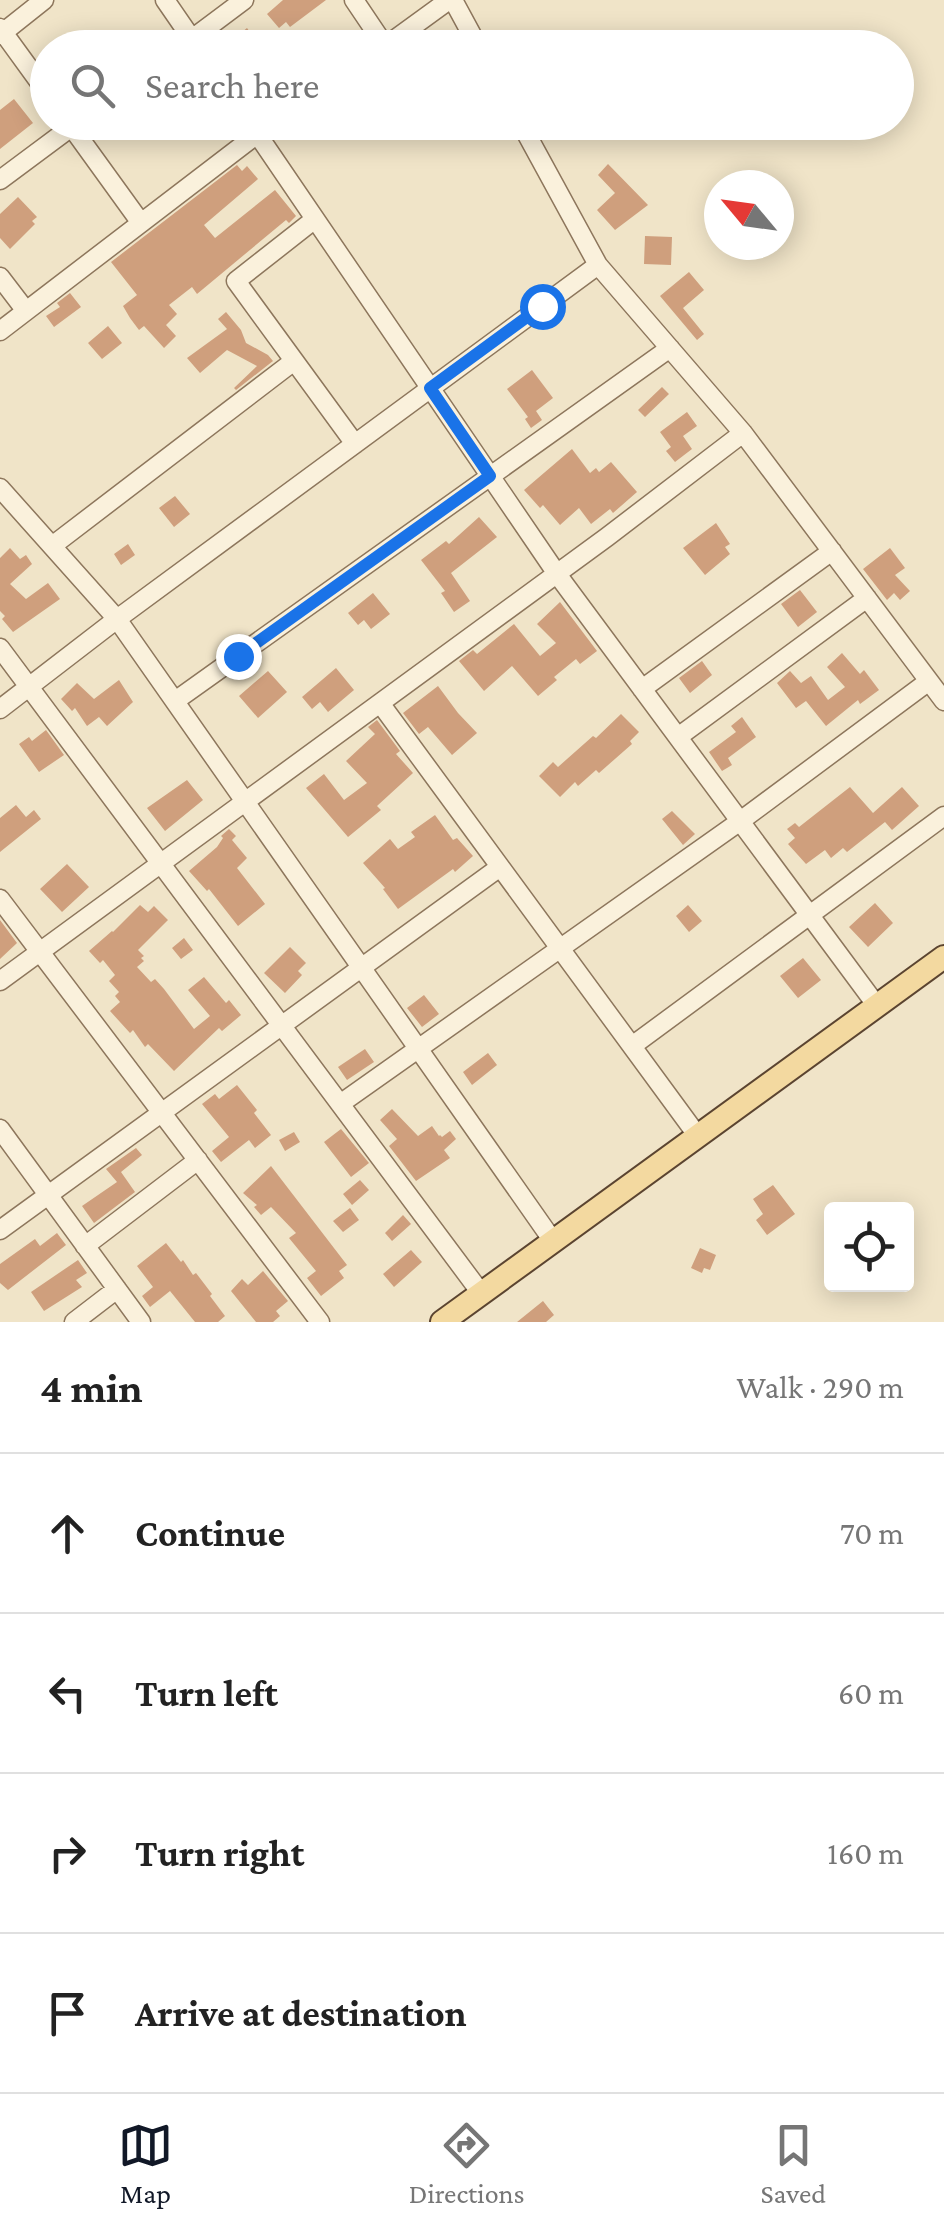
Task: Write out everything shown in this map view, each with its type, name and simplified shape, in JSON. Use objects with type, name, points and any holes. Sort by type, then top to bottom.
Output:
[{"type":"main road","points":[[442,1322],[944,958]]},
{"type":"street","points":[[30,70],[1,32],[44,0]]},
{"type":"street","points":[[166,0],[182,30]]},
{"type":"street","points":[[208,30],[244,0]]},
{"type":"street","points":[[354,0],[373,30]]},
{"type":"street","points":[[408,30],[451,0],[468,30]]},
{"type":"street","points":[[0,180],[52,140]]},
{"type":"street","points":[[84,140],[141,223]]},
{"type":"street","points":[[0,331],[141,223],[239,140]]},
{"type":"street","points":[[261,140],[557,574],[878,1006]]},
{"type":"street","points":[[530,140],[598,265],[743,432],[944,701]]},
{"type":"street","points":[[315,219],[236,282],[355,444]]},
{"type":"street","points":[[0,709],[598,265]]},
{"type":"street","points":[[0,276],[26,311]]},
{"type":"street","points":[[174,701],[670,348]]},
{"type":"street","points":[[52,546],[294,361]]},
{"type":"street","points":[[0,981],[557,574],[743,432]]},
{"type":"street","points":[[0,488],[117,620],[553,1241]]},
{"type":"street","points":[[642,689],[832,551]]},
{"type":"street","points":[[678,738],[867,598]]},
{"type":"street","points":[[0,648],[481,1294]]},
{"type":"street","points":[[340,1104],[740,822],[929,681]]},
{"type":"street","points":[[380,703],[697,1135]]},
{"type":"street","points":[[632,1046],[944,816]]},
{"type":"street","points":[[0,1230],[500,866]]},
{"type":"street","points":[[0,898],[320,1322]]},
{"type":"street","points":[[0,1129],[141,1322]]},
{"type":"street","points":[[85,1246],[198,1160]]},
{"type":"street","points":[[74,1322],[118,1289]]},
{"type":"building","points":[[283,0],[326,0],[290,27],[286,22],[279,28],[267,14]]},
{"type":"building","points":[[14,99],[30,119],[30,125],[0,149],[0,110]]},
{"type":"building","points":[[608,164],[648,205],[615,230],[597,210],[615,193],[598,175]]},
{"type":"building","points":[[237,165],[242,171],[247,166],[258,179],[204,225],[215,238],[275,190],[296,216],[289,223],[286,220],[197,294],[192,287],[169,305],[177,314],[166,325],[176,336],[164,348],[144,326],[139,330],[130,318],[123,306],[137,295],[111,262]]},
{"type":"building","points":[[18,197],[37,217],[10,249],[0,238],[0,214]]},
{"type":"building","points":[[645,236],[672,237],[671,265],[644,264]]},
{"type":"building","points":[[689,272],[704,290],[683,308],[704,334],[697,340],[660,296]]},
{"type":"building","points":[[70,293],[81,307],[54,327],[46,316],[60,307],[57,303]]},
{"type":"building","points":[[226,312],[246,343],[273,361],[236,390],[257,366],[227,350],[200,373],[187,358],[227,329],[218,319]]},
{"type":"building","points":[[108,326],[122,343],[102,359],[88,343]]},
{"type":"building","points":[[532,370],[553,398],[536,411],[542,420],[531,428],[525,419],[528,417],[507,389]]},
{"type":"building","points":[[662,387],[669,394],[645,417],[638,410]]},
{"type":"building","points":[[687,412],[697,426],[683,436],[692,449],[675,462],[666,451],[671,447],[660,432]]},
{"type":"building","points":[[572,449],[590,473],[596,468],[599,472],[611,462],[637,492],[613,513],[610,509],[591,524],[579,508],[560,525],[524,490]]},
{"type":"building","points":[[175,496],[190,514],[174,527],[159,508]]},
{"type":"building","points":[[479,517],[497,537],[451,573],[470,601],[454,612],[441,593],[445,591],[421,560],[446,541],[449,544]]},
{"type":"building","points":[[716,523],[730,544],[725,547],[730,554],[705,575],[683,548]]},
{"type":"building","points":[[128,544],[135,555],[121,565],[114,554]]},
{"type":"building","points":[[10,548],[20,559],[26,555],[32,564],[10,584],[26,599],[48,583],[60,599],[13,632],[0,611],[0,558]]},
{"type":"building","points":[[890,548],[905,568],[895,575],[910,591],[900,600],[894,593],[887,600],[863,569]]},
{"type":"building","points":[[800,590],[817,612],[798,627],[781,604]]},
{"type":"building","points":[[373,593],[390,614],[371,629],[364,620],[358,625],[348,613]]},
{"type":"building","points":[[560,602],[597,651],[580,664],[576,659],[538,696],[512,666],[484,691],[459,661],[473,650],[477,654],[514,624],[540,656],[556,643],[537,624]]},
{"type":"building","points":[[842,653],[860,674],[864,670],[879,690],[860,704],[858,700],[826,726],[806,701],[796,708],[777,683],[790,671],[801,683],[811,676],[828,700],[845,687],[827,667]]},
{"type":"building","points":[[702,661],[712,675],[690,693],[679,678]]},
{"type":"building","points":[[336,668],[354,690],[328,712],[320,702],[312,709],[302,697]]},
{"type":"building","points":[[268,671],[287,692],[258,718],[239,696]]},
{"type":"building","points":[[119,680],[133,702],[107,726],[99,717],[87,726],[75,708],[72,711],[61,699],[77,683],[94,699]]},
{"type":"building","points":[[438,686],[477,733],[452,755],[428,727],[419,734],[403,713]]},
{"type":"building","points":[[621,714],[639,732],[630,741],[632,744],[599,773],[596,770],[578,786],[575,782],[560,797],[539,776],[553,762],[558,767]]},
{"type":"building","points":[[742,717],[756,737],[728,758],[732,765],[722,771],[709,752],[736,732],[731,726]]},
{"type":"building","points":[[377,720],[400,751],[396,754],[413,773],[377,806],[381,810],[348,837],[306,788],[324,774],[344,800],[367,783],[346,761],[375,734],[368,727]]},
{"type":"building","points":[[46,730],[64,755],[39,772],[19,744],[29,737],[32,741]]},
{"type":"building","points":[[187,780],[203,800],[165,831],[147,808]]},
{"type":"building","points":[[850,787],[873,813],[902,787],[919,806],[892,830],[885,822],[847,852],[843,848],[831,858],[825,850],[806,864],[788,844],[795,838],[787,829],[795,823],[799,827]]},
{"type":"building","points":[[16,805],[26,817],[34,810],[41,819],[0,852],[0,818]]},
{"type":"building","points":[[672,811],[695,834],[683,845],[662,819]]},
{"type":"building","points":[[435,815],[453,840],[457,838],[473,856],[398,909],[363,863],[390,839],[398,849],[415,837],[411,832]]},
{"type":"building","points":[[229,829],[236,836],[232,840],[247,858],[237,868],[265,904],[238,926],[189,871],[217,847]]},
{"type":"building","points":[[67,864],[89,887],[62,912],[40,889]]},
{"type":"building","points":[[875,903],[893,923],[868,947],[849,927]]},
{"type":"building","points":[[140,905],[148,912],[154,906],[168,920],[138,950],[144,961],[137,967],[151,982],[155,979],[194,1029],[210,1016],[188,990],[204,977],[241,1015],[222,1031],[219,1028],[174,1071],[110,1011],[120,1002],[115,996],[119,992],[109,981],[115,975],[89,951]]},
{"type":"building","points":[[688,905],[702,921],[689,932],[676,916]]},
{"type":"building","points":[[0,920],[17,943],[0,959]]},
{"type":"building","points":[[184,938],[193,950],[181,959],[172,948]]},
{"type":"building","points":[[290,947],[306,963],[298,971],[302,975],[285,993],[264,973]]},
{"type":"building","points":[[803,958],[821,980],[798,998],[780,976]]},
{"type":"building","points":[[424,995],[439,1014],[422,1027],[407,1008]]},
{"type":"building","points":[[365,1049],[374,1062],[347,1080],[338,1067]]},
{"type":"building","points":[[488,1053],[497,1065],[472,1085],[463,1072]]},
{"type":"building","points":[[237,1085],[271,1135],[255,1148],[249,1140],[221,1162],[212,1151],[229,1137],[202,1104],[215,1094],[219,1099]]},
{"type":"building","points":[[392,1109],[418,1136],[432,1126],[442,1137],[450,1131],[456,1139],[444,1150],[450,1158],[416,1181],[389,1146],[397,1139],[380,1120]]},
{"type":"building","points":[[341,1129],[369,1163],[351,1177],[324,1142]]},
{"type":"building","points":[[294,1132],[300,1142],[285,1151],[279,1140]]},
{"type":"building","points":[[136,1148],[142,1155],[121,1172],[135,1192],[94,1223],[82,1206],[117,1182],[106,1169]]},
{"type":"building","points":[[271,1166],[347,1265],[339,1271],[344,1278],[321,1296],[307,1278],[316,1271],[289,1238],[296,1233],[271,1207],[261,1215],[254,1207],[257,1205],[243,1193]]},
{"type":"building","points":[[360,1180],[369,1190],[352,1205],[343,1194]]},
{"type":"building","points":[[773,1185],[795,1214],[767,1235],[756,1220],[763,1214],[753,1199]]},
{"type":"building","points":[[350,1208],[359,1220],[343,1232],[333,1221]]},
{"type":"building","points":[[403,1215],[411,1224],[392,1241],[385,1233]]},
{"type":"building","points":[[57,1233],[66,1245],[8,1290],[0,1283],[0,1264],[35,1239],[40,1246]]},
{"type":"building","points":[[166,1243],[212,1294],[225,1316],[218,1322],[195,1322],[170,1291],[150,1307],[142,1296],[153,1287],[137,1266]]},
{"type":"building","points":[[700,1248],[716,1255],[710,1270],[704,1268],[702,1273],[691,1268]]},
{"type":"building","points":[[411,1250],[422,1262],[394,1287],[383,1274]]},
{"type":"building","points":[[78,1260],[87,1273],[76,1280],[82,1287],[44,1311],[31,1292]]},
{"type":"building","points":[[263,1271],[288,1301],[276,1311],[280,1316],[273,1322],[256,1322],[231,1291],[242,1279],[248,1285]]},
{"type":"building","points":[[543,1301],[554,1315],[546,1322],[517,1322]]},
{"type":"route","points":[[238,656],[490,476],[430,388],[542,306]]}]
